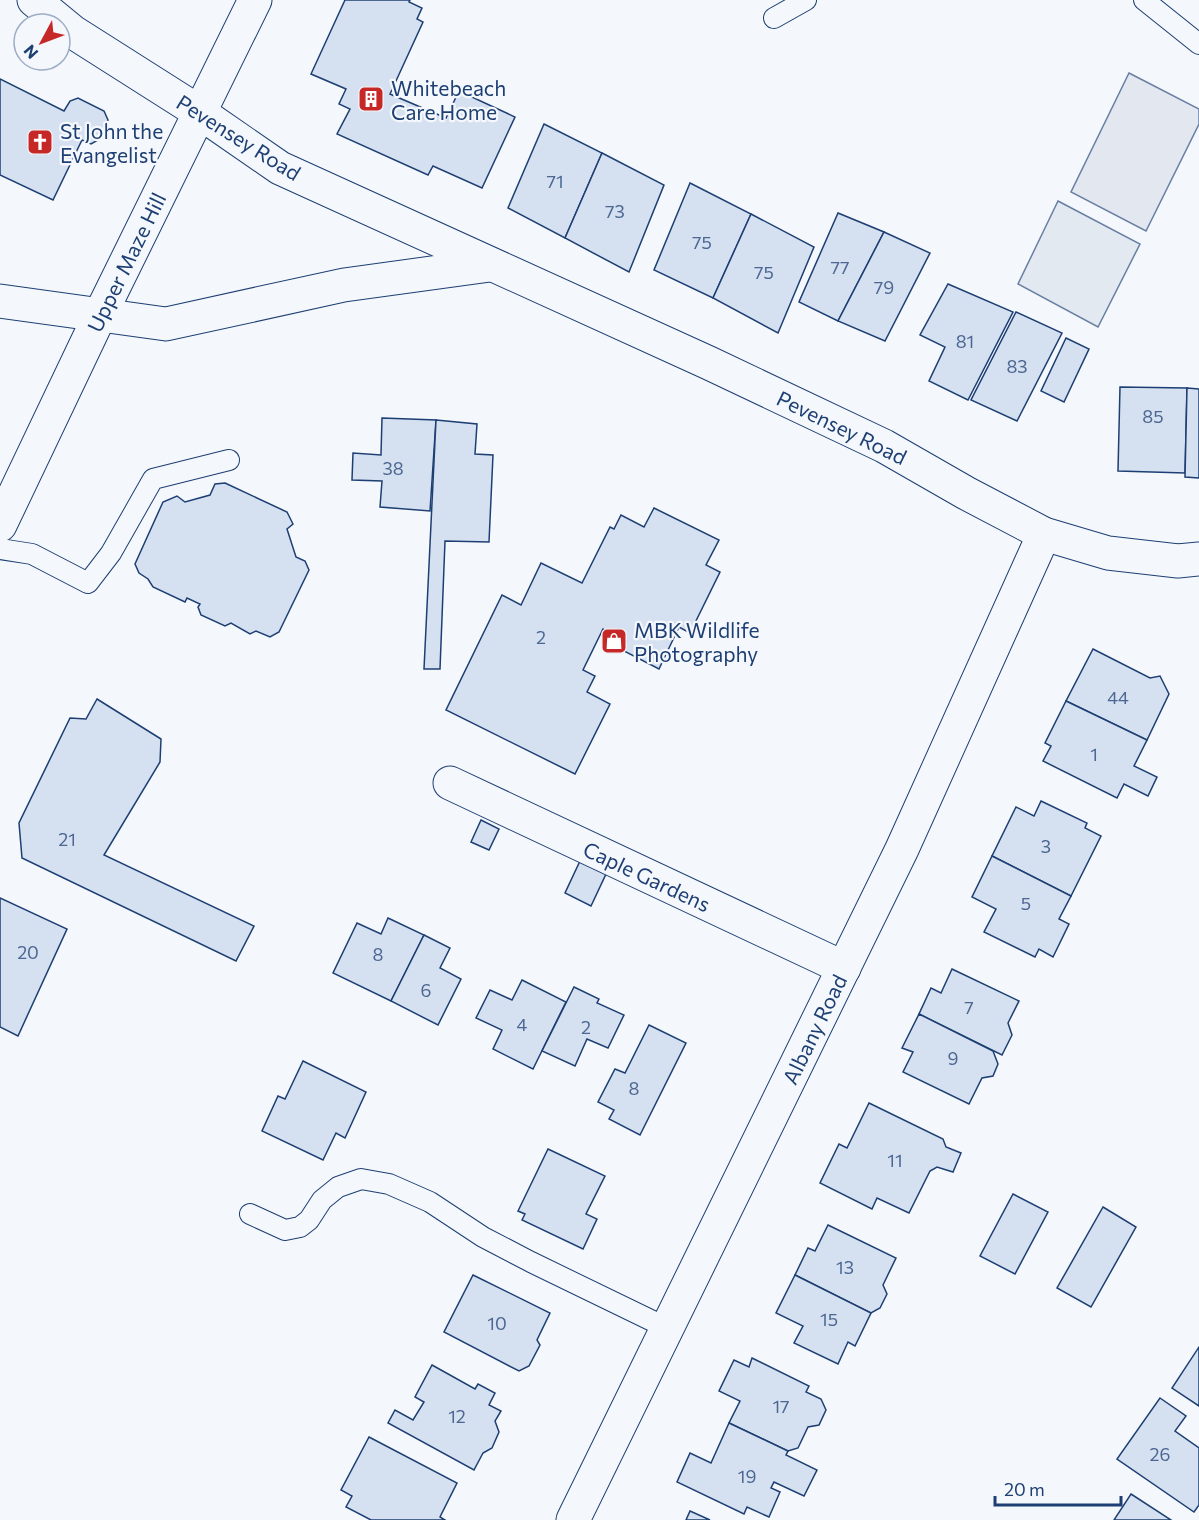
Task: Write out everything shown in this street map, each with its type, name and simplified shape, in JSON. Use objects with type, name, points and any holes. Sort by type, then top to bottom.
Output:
[{"type":"street","name":"Pevensey Road","points":[[34,0],[73,32],[199,112],[280,168],[709,363],[884,446],[1044,534],[1108,553],[1178,561],[1199,559]]},
{"type":"street","points":[[73,32],[76,0]]},
{"type":"street","name":"Upper Maze Hill","points":[[0,525],[255,0]]},
{"type":"street","points":[[0,301],[166,324],[344,285],[490,265]]},
{"type":"street","name":"Albany Road","points":[[573,1520],[902,849],[1044,534]]},
{"type":"street","name":"Caple Gardens","points":[[450,783],[844,968]]},
{"type":"lane","points":[[774,18],[806,0]]},
{"type":"lane","points":[[1144,0],[1199,44]]},
{"type":"lane","points":[[0,549],[32,554],[88,583],[111,553],[153,479],[229,460]]},
{"type":"lane","points":[[250,1214],[285,1230],[300,1227],[309,1220],[322,1200],[338,1187],[361,1179],[389,1184],[430,1202],[483,1237],[531,1262],[667,1328]]},
{"type":"shaded area","points":[[1129,73],[1199,109],[1199,124],[1146,231],[1071,192]]},
{"type":"shaded area","points":[[1058,201],[1140,244],[1098,327],[1018,284]]},
{"type":"building","name":"Whitebeach Care Home","points":[[345,0],[410,0],[409,2],[422,8],[417,19],[423,22],[390,94],[446,118],[459,91],[515,117],[482,188],[433,166],[428,175],[337,134],[350,109],[339,104],[346,89],[311,74]]},
{"type":"building","name":"St John the Evangelist","points":[[0,79],[64,111],[70,101],[78,98],[104,111],[108,120],[100,139],[91,144],[82,140],[53,200],[0,175]]},
{"type":"building","points":[[544,124],[602,153],[565,238],[508,208]]},
{"type":"building","points":[[602,153],[664,185],[629,272],[565,238]]},
{"type":"building","points":[[690,183],[751,214],[713,298],[654,270]]},
{"type":"building","points":[[838,213],[884,232],[838,321],[799,302]]},
{"type":"building","points":[[751,214],[814,247],[778,333],[713,298]]},
{"type":"building","points":[[884,232],[930,253],[885,341],[838,321]]},
{"type":"building","points":[[948,284],[1013,312],[968,400],[929,381],[945,347],[920,335]]},
{"type":"building","points":[[1016,312],[1062,333],[1017,421],[971,400]]},
{"type":"building","points":[[1066,338],[1089,349],[1064,402],[1041,391]]},
{"type":"building","points":[[1120,387],[1187,388],[1185,473],[1118,471]]},
{"type":"building","points":[[1187,388],[1199,389],[1199,478],[1185,477]]},
{"type":"building","points":[[382,418],[436,420],[430,511],[380,507],[382,481],[352,480],[353,453],[381,455]]},
{"type":"building","points":[[436,420],[477,424],[475,454],[493,455],[489,542],[445,541],[440,669],[424,669]]},
{"type":"building","points":[[225,483],[287,512],[293,524],[287,529],[296,557],[305,561],[309,570],[279,632],[270,637],[256,631],[250,634],[231,623],[225,626],[201,615],[198,607],[200,604],[187,598],[185,602],[153,587],[148,579],[139,573],[135,564],[163,502],[177,496],[185,502],[210,495],[215,484]]},
{"type":"building","points":[[654,508],[719,540],[706,565],[720,572],[690,633],[679,627],[659,669],[622,650],[626,641],[603,629],[583,670],[595,676],[587,692],[610,704],[575,774],[446,710],[502,595],[521,605],[541,563],[582,583],[610,527],[614,529],[621,515],[644,527]]},
{"type":"building","points":[[1093,649],[1150,678],[1160,676],[1169,694],[1147,740],[1066,701]]},
{"type":"building","points":[[97,699],[161,739],[160,762],[104,855],[254,926],[236,961],[22,858],[19,823],[70,718],[86,719]]},
{"type":"building","points":[[1066,701],[1147,740],[1134,766],[1157,777],[1148,796],[1124,784],[1117,798],[1043,761],[1051,746],[1045,743]]},
{"type":"building","points":[[1041,801],[1087,823],[1085,828],[1101,836],[1071,896],[992,856],[1016,807],[1034,816]]},
{"type":"building","points":[[481,820],[499,829],[489,850],[471,842]]},
{"type":"building","points":[[992,856],[1071,896],[1059,919],[1069,924],[1053,957],[1039,949],[1035,957],[984,932],[996,909],[972,897]]},
{"type":"building","points":[[580,861],[606,874],[591,906],[565,893]]},
{"type":"building","points":[[0,898],[67,929],[18,1036],[0,1027]]},
{"type":"building","points":[[388,918],[424,935],[391,1001],[333,973],[357,923],[381,934]]},
{"type":"building","points":[[424,935],[450,948],[440,968],[461,979],[438,1025],[391,1001]]},
{"type":"building","points":[[952,969],[1019,1001],[1008,1023],[1012,1035],[1002,1055],[919,1014],[931,988],[941,993]]},
{"type":"building","points":[[522,980],[566,1002],[533,1069],[493,1049],[502,1030],[476,1018],[490,990],[512,1000]]},
{"type":"building","points":[[574,987],[599,999],[597,1003],[624,1015],[608,1048],[587,1039],[575,1066],[542,1051]]},
{"type":"building","points":[[919,1014],[993,1051],[998,1064],[993,1076],[982,1078],[969,1104],[903,1072],[913,1052],[902,1048]]},
{"type":"building","points":[[649,1025],[686,1043],[640,1135],[609,1119],[614,1110],[598,1102],[615,1069],[625,1073]]},
{"type":"building","points":[[303,1061],[366,1092],[345,1138],[336,1133],[323,1160],[262,1131],[278,1096],[285,1099]]},
{"type":"building","points":[[869,1103],[943,1139],[946,1147],[961,1153],[953,1172],[937,1167],[930,1171],[909,1213],[877,1198],[872,1209],[820,1183],[839,1144],[847,1148]]},
{"type":"building","points":[[548,1149],[605,1176],[586,1214],[597,1219],[583,1249],[522,1220],[525,1214],[518,1211]]},
{"type":"building","points":[[1013,1194],[1048,1212],[1015,1274],[980,1256]]},
{"type":"building","points":[[1103,1207],[1136,1227],[1091,1307],[1057,1288]]},
{"type":"building","points":[[828,1225],[896,1258],[883,1285],[887,1294],[880,1308],[871,1313],[795,1275],[808,1248],[815,1251]]},
{"type":"building","points":[[473,1275],[550,1313],[537,1340],[540,1345],[529,1366],[519,1371],[444,1332]]},
{"type":"building","points":[[795,1275],[871,1313],[855,1346],[848,1342],[838,1364],[794,1343],[803,1326],[776,1313]]},
{"type":"building","points":[[1199,1347],[1199,1406],[1172,1388]]},
{"type":"building","points":[[752,1358],[809,1386],[806,1392],[821,1399],[826,1410],[819,1425],[808,1427],[798,1448],[788,1451],[729,1423],[740,1401],[719,1391],[734,1360],[749,1367]]},
{"type":"building","points":[[432,1365],[475,1389],[478,1384],[495,1393],[489,1405],[501,1411],[495,1421],[499,1432],[492,1448],[483,1453],[474,1470],[388,1423],[395,1410],[413,1420],[424,1402],[415,1397]]},
{"type":"building","points":[[1160,1398],[1186,1416],[1175,1431],[1199,1448],[1199,1505],[1194,1512],[1117,1459]]},
{"type":"building","points":[[729,1423],[788,1451],[786,1455],[817,1470],[804,1496],[774,1482],[771,1488],[780,1492],[769,1517],[747,1507],[744,1514],[677,1482],[690,1453],[711,1463]]},
{"type":"building","points":[[369,1437],[457,1483],[440,1517],[445,1520],[371,1520],[346,1507],[352,1496],[341,1490]]},
{"type":"building","points":[[1131,1494],[1171,1520],[1114,1520]]},
{"type":"building","points":[[690,1511],[710,1520],[686,1520]]},
{"type":"place","name":"Whitebeach Care Home","points":[[371,99]]},
{"type":"place","name":"St John the Evangelist","points":[[40,142]]},
{"type":"place","name":"MBK Wildlife Photography","points":[[614,641]]}]
